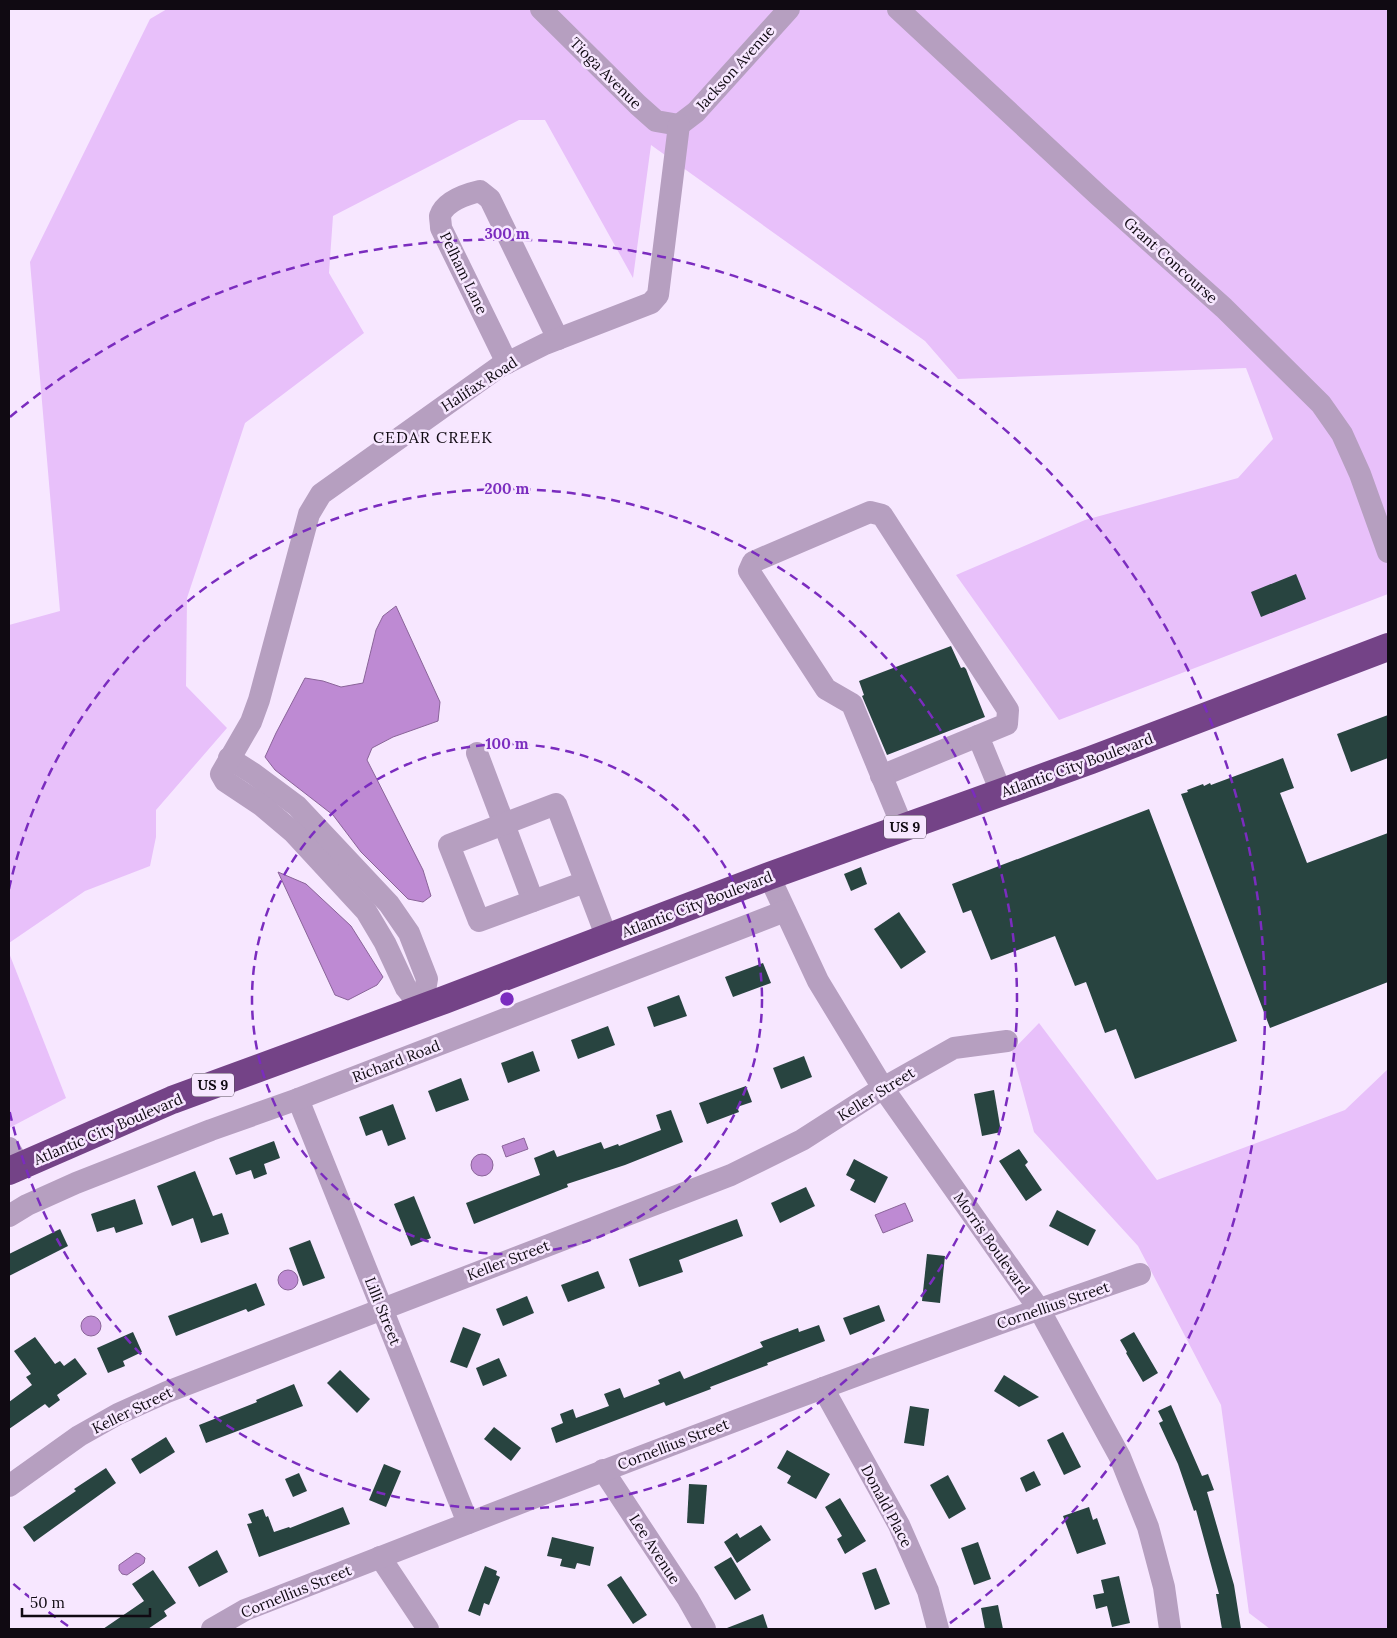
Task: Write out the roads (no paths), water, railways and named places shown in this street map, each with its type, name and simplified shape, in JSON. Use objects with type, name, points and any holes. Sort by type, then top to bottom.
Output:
[{"type":"highway","name":"Atlantic City Boulevard","points":[[13,1162],[172,1100],[422,1008],[769,876],[1001,792],[1388,647]]},
{"type":"street","name":"Tioga Avenue","points":[[541,9],[656,121],[679,125]]},
{"type":"street","name":"Jackson Avenue","points":[[679,125],[696,112],[789,9]]},
{"type":"street","name":"Grant Concourse","points":[[898,9],[1098,195],[1224,308],[1321,404],[1342,434],[1360,474],[1388,552]]},
{"type":"street","name":"Halifax Road","points":[[422,1008],[427,979],[402,920],[297,806],[236,771],[253,747],[251,722],[259,700],[309,514],[322,494],[334,484],[507,363],[558,340],[651,303],[658,295],[679,125]]},
{"type":"street","name":"Pelham Lane","points":[[507,363],[441,228],[440,216],[447,206],[466,194],[480,191],[490,199],[558,340]]},
{"type":"street","points":[[881,776],[1007,724],[1008,710],[882,515],[870,512],[753,562],[749,570],[826,689],[852,704],[881,776],[903,828]]},
{"type":"street","points":[[978,736],[1001,792]]},
{"type":"street","points":[[477,753],[533,901]]},
{"type":"street","points":[[586,882],[479,921],[449,845],[556,804],[586,882],[607,938]]},
{"type":"street","name":"Morris Boulevard","points":[[769,876],[818,981],[883,1088],[1039,1309],[1120,1456],[1148,1527],[1164,1587],[1170,1629]]},
{"type":"street","name":"Richard Road","points":[[9,1216],[76,1182],[298,1099],[785,911]]},
{"type":"street","name":"Keller Street","points":[[9,1486],[79,1436],[118,1414],[167,1392],[731,1175],[802,1140],[883,1088],[954,1048],[1008,1041]]},
{"type":"street","name":"Lilli Street","points":[[298,1099],[468,1523]]},
{"type":"street","name":"Cornellius Street","points":[[212,1629],[245,1610],[603,1470],[822,1388],[1140,1274]]},
{"type":"street","name":"Donald Place","points":[[822,1388],[899,1525],[928,1591],[938,1629]]},
{"type":"street","name":"Lee Avenue","points":[[603,1470],[688,1599],[705,1629]]},
{"type":"street","points":[[380,1557],[428,1629]]},
{"type":"district","name":"CEDAR CREEK","points":[[433,437]]}]
